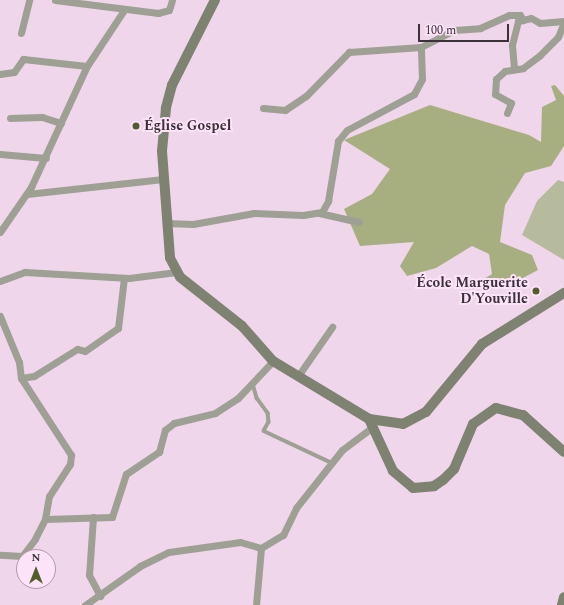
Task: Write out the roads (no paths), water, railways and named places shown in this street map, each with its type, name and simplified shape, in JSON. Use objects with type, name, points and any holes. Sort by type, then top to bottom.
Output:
[{"type":"street","points":[[21,33],[29,0]]},
{"type":"street","points":[[54,0],[124,10],[165,12],[172,0]]},
{"type":"street","points":[[215,0],[172,84],[163,129],[163,179],[166,223],[170,258],[177,272],[242,326],[273,361],[370,424],[393,471],[414,488],[428,487],[443,480],[454,470],[473,424],[496,408],[523,415],[564,452]]},
{"type":"street","points":[[0,232],[26,194],[46,158],[87,66],[124,10]]},
{"type":"street","points":[[263,108],[284,110],[306,96],[350,52],[421,47],[454,30],[480,28],[509,14],[520,15],[523,20]]},
{"type":"street","points":[[507,114],[511,103],[498,97],[494,84],[499,75],[514,68],[523,68],[540,55],[558,37],[564,22],[540,23],[531,18],[518,21],[512,45],[514,68]]},
{"type":"street","points":[[319,213],[328,201],[338,141],[347,130],[414,94],[422,79],[421,47]]},
{"type":"street","points":[[0,74],[14,72],[23,59],[87,66]]},
{"type":"street","points":[[10,118],[42,117],[61,122]]},
{"type":"street","points":[[0,154],[46,158]]},
{"type":"street","points":[[26,194],[163,179]]},
{"type":"street","points":[[166,223],[193,224],[254,213],[319,213],[359,222]]},
{"type":"street","points":[[0,281],[25,272],[124,278],[177,272]]},
{"type":"street","points":[[21,378],[34,376],[77,349],[85,351],[118,328],[124,278]]},
{"type":"street","points":[[85,605],[100,596],[140,566],[169,552],[240,542],[261,548],[282,535],[296,508],[353,439],[370,424],[390,425],[415,420],[426,412],[482,344],[564,293]]},
{"type":"street","points":[[0,316],[19,362],[21,378],[71,455],[70,464],[49,496],[46,520],[22,556],[0,555]]},
{"type":"street","points":[[298,376],[332,327]]},
{"type":"street","points":[[46,520],[112,517],[126,474],[153,459],[159,452],[165,430],[174,423],[215,413],[253,384],[273,361]]},
{"type":"street","points":[[93,517],[89,575],[100,596]]},
{"type":"street","points":[[256,605],[261,548]]},
{"type":"street","points":[[562,605],[564,597]]},
{"type":"lane","points":[[253,384],[257,398],[268,413],[269,422],[264,431],[333,464]]},
{"type":"place","name":"Église Gospel","points":[[136,126]]},
{"type":"place","name":"École Marguerite D'Youville","points":[[536,291]]}]
